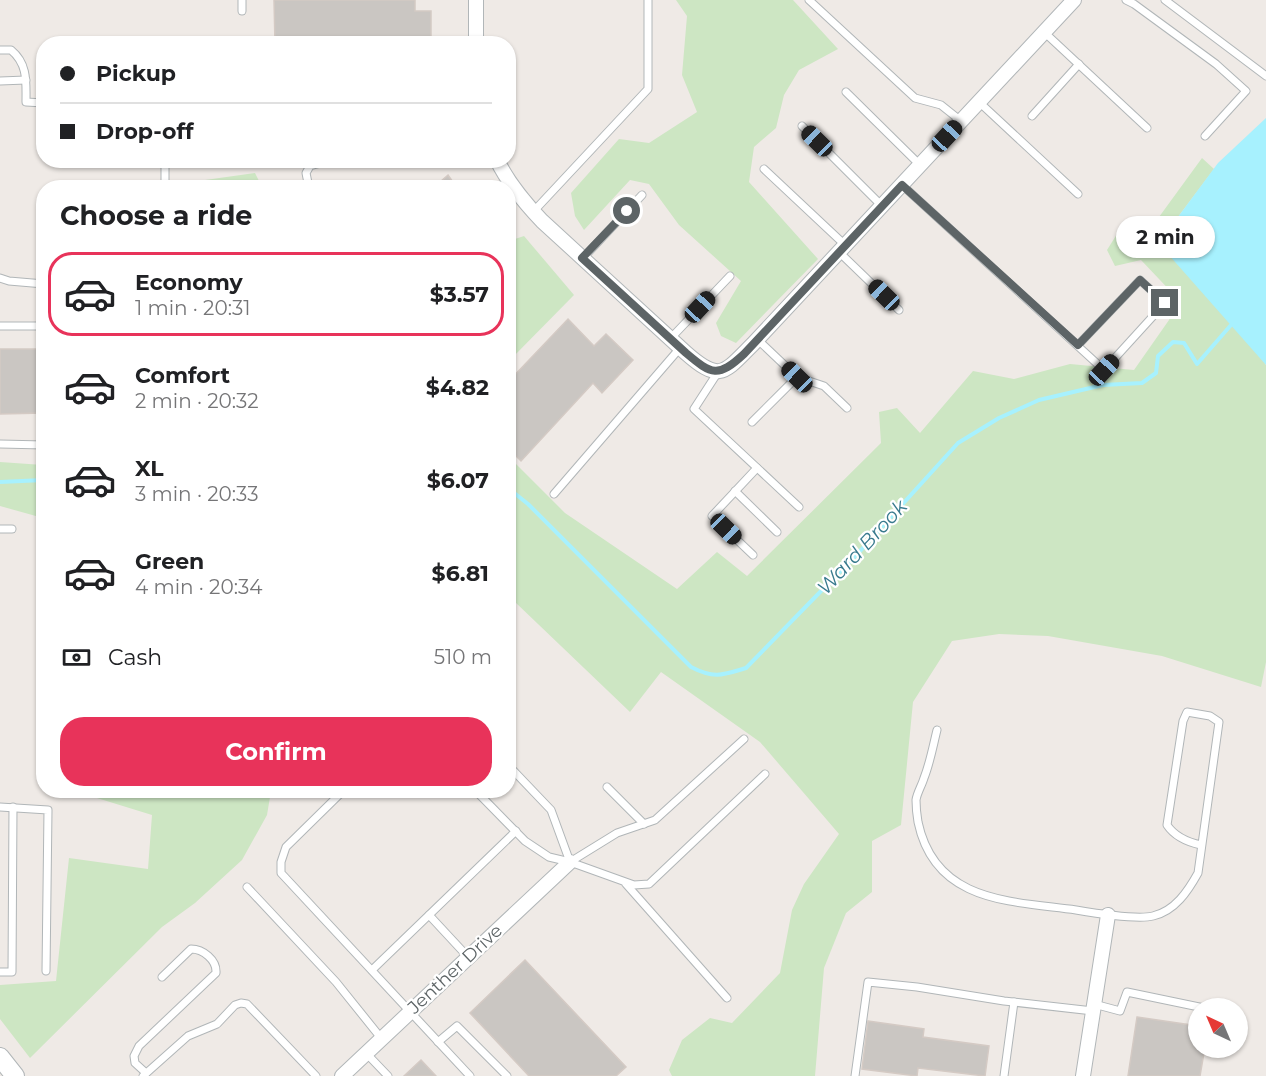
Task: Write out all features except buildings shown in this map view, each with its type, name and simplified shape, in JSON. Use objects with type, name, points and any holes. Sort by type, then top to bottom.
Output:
[{"type":"street","points":[[476,0],[476,36]]},
{"type":"street","points":[[516,189],[534,212],[582,258],[703,368],[718,372],[727,369],[758,339],[1074,0]]},
{"type":"street","name":"Jenther Drive","points":[[342,1076],[570,862]]},
{"type":"street","points":[[1083,1076],[1108,915]]},
{"type":"lane","points":[[242,0],[242,11]]},
{"type":"lane","points":[[534,212],[648,89],[648,0]]},
{"type":"lane","points":[[809,0],[915,99],[942,105],[960,122]]},
{"type":"lane","points":[[1125,0],[1134,3],[1216,64],[1246,91],[1205,136]]},
{"type":"lane","points":[[1165,0],[1266,76]]},
{"type":"lane","points":[[1044,32],[1148,128]]},
{"type":"lane","points":[[0,50],[11,50],[17,55],[23,65],[26,80],[26,102],[36,103]]},
{"type":"lane","points":[[1032,116],[1079,64]]},
{"type":"lane","points":[[0,81],[26,80]]},
{"type":"lane","points":[[846,92],[920,165]]},
{"type":"lane","points":[[979,102],[1078,194]]},
{"type":"lane","points":[[802,126],[882,206]]},
{"type":"lane","points":[[764,169],[899,309]]},
{"type":"lane","points":[[902,185],[1104,370],[1165,303],[1140,280],[1078,345]]},
{"type":"lane","points":[[582,258],[642,195]]},
{"type":"lane","points":[[554,494],[730,276]]},
{"type":"lane","points":[[0,278],[36,283]]},
{"type":"lane","points":[[0,326],[36,326]]},
{"type":"lane","points":[[758,339],[797,377],[824,386],[847,408]]},
{"type":"lane","points":[[718,372],[694,409],[799,507]]},
{"type":"lane","points":[[752,422],[797,377]]},
{"type":"lane","points":[[0,444],[36,445]]},
{"type":"lane","points":[[753,555],[712,516],[757,468]]},
{"type":"lane","points":[[735,491],[777,532]]},
{"type":"lane","points":[[0,529],[12,529]]},
{"type":"lane","points":[[937,730],[925,777],[916,798],[918,823],[928,851],[944,872],[963,887],[987,898],[1108,915],[1153,917],[1171,908],[1188,891],[1198,873],[1219,722],[1210,716],[1187,712],[1183,721],[1167,825],[1172,833],[1188,842],[1201,845]]},
{"type":"lane","points":[[570,862],[618,833],[655,820],[744,739]]},
{"type":"lane","points":[[516,773],[551,810],[570,862]]},
{"type":"lane","points":[[483,798],[516,831],[549,857],[570,862],[633,885],[649,884],[765,774]]},
{"type":"lane","points":[[607,787],[644,824]]},
{"type":"lane","points":[[336,798],[286,847],[281,862],[281,873],[470,1076]]},
{"type":"lane","points":[[0,807],[48,810],[46,971]]},
{"type":"lane","points":[[0,972],[12,972],[13,807]]},
{"type":"lane","points":[[372,970],[516,831]]},
{"type":"lane","points":[[625,882],[727,998]]},
{"type":"lane","points":[[247,887],[336,982],[381,1038]]},
{"type":"lane","points":[[429,915],[468,957]]},
{"type":"lane","points":[[162,977],[191,950],[195,949],[204,952],[216,965],[217,970],[139,1046],[134,1056],[135,1063],[145,1075],[181,1041],[217,1024],[235,1005],[241,1003],[247,1004],[316,1076]]},
{"type":"lane","points":[[855,1076],[867,982],[1014,1002],[1120,1011],[1126,992],[1188,1005]]},
{"type":"lane","points":[[1004,1076],[1014,1002]]},
{"type":"lane","points":[[438,1042],[457,1026],[507,1076]]},
{"type":"lane","points":[[366,1053],[388,1076]]},
{"type":"green space","points":[[676,0],[793,0],[838,49],[799,70],[784,95],[776,128],[754,147],[749,182],[818,259],[736,343],[721,336],[716,323],[741,281],[679,225],[649,184],[630,180],[584,230],[575,216],[571,193],[619,139],[649,143],[697,112],[682,75],[687,16]]},
{"type":"green space","points":[[1202,158],[1214,169],[1172,225],[1266,365],[1266,662],[1261,687],[1162,656],[1048,636],[999,634],[952,641],[913,702],[901,825],[872,841],[872,892],[846,913],[824,968],[815,1076],[672,1076],[669,1070],[682,1040],[710,1018],[732,1023],[780,973],[792,910],[804,884],[839,834],[760,742],[661,672],[630,712],[516,603],[516,464],[565,513],[677,589],[717,552],[747,576],[881,443],[879,412],[897,408],[920,433],[973,371],[1014,379],[1070,364],[1134,370],[1169,320],[1177,298],[1141,260],[1115,266],[1107,250],[1117,234],[1151,228]]},
{"type":"green space","points":[[255,173],[258,180],[205,180]]},
{"type":"green space","points":[[524,236],[574,295],[516,354],[516,239]]},
{"type":"green space","points":[[0,462],[36,465],[36,516],[0,506]]},
{"type":"green space","points":[[97,798],[270,798],[267,815],[242,860],[195,903],[162,927],[30,1058],[0,1019],[0,985],[56,981],[69,858],[148,869],[152,815]]},
{"type":"water","points":[[1266,118],[1266,365],[1168,254],[1172,225],[1218,163]]},
{"type":"waterway","name":"Ward Brook","points":[[516,494],[691,667],[706,673],[725,674],[746,668],[861,550],[958,443],[999,418],[1039,400],[1103,385],[1142,383],[1156,373],[1158,356],[1173,342],[1184,343],[1197,364],[1231,325]]},
{"type":"waterway","name":"Ward Brook","points":[[0,482],[36,480]]},
{"type":"route","points":[[627,211],[582,258],[703,368],[711,371],[718,372],[727,369],[744,354],[902,185],[1078,345],[1140,280],[1165,303]]}]
